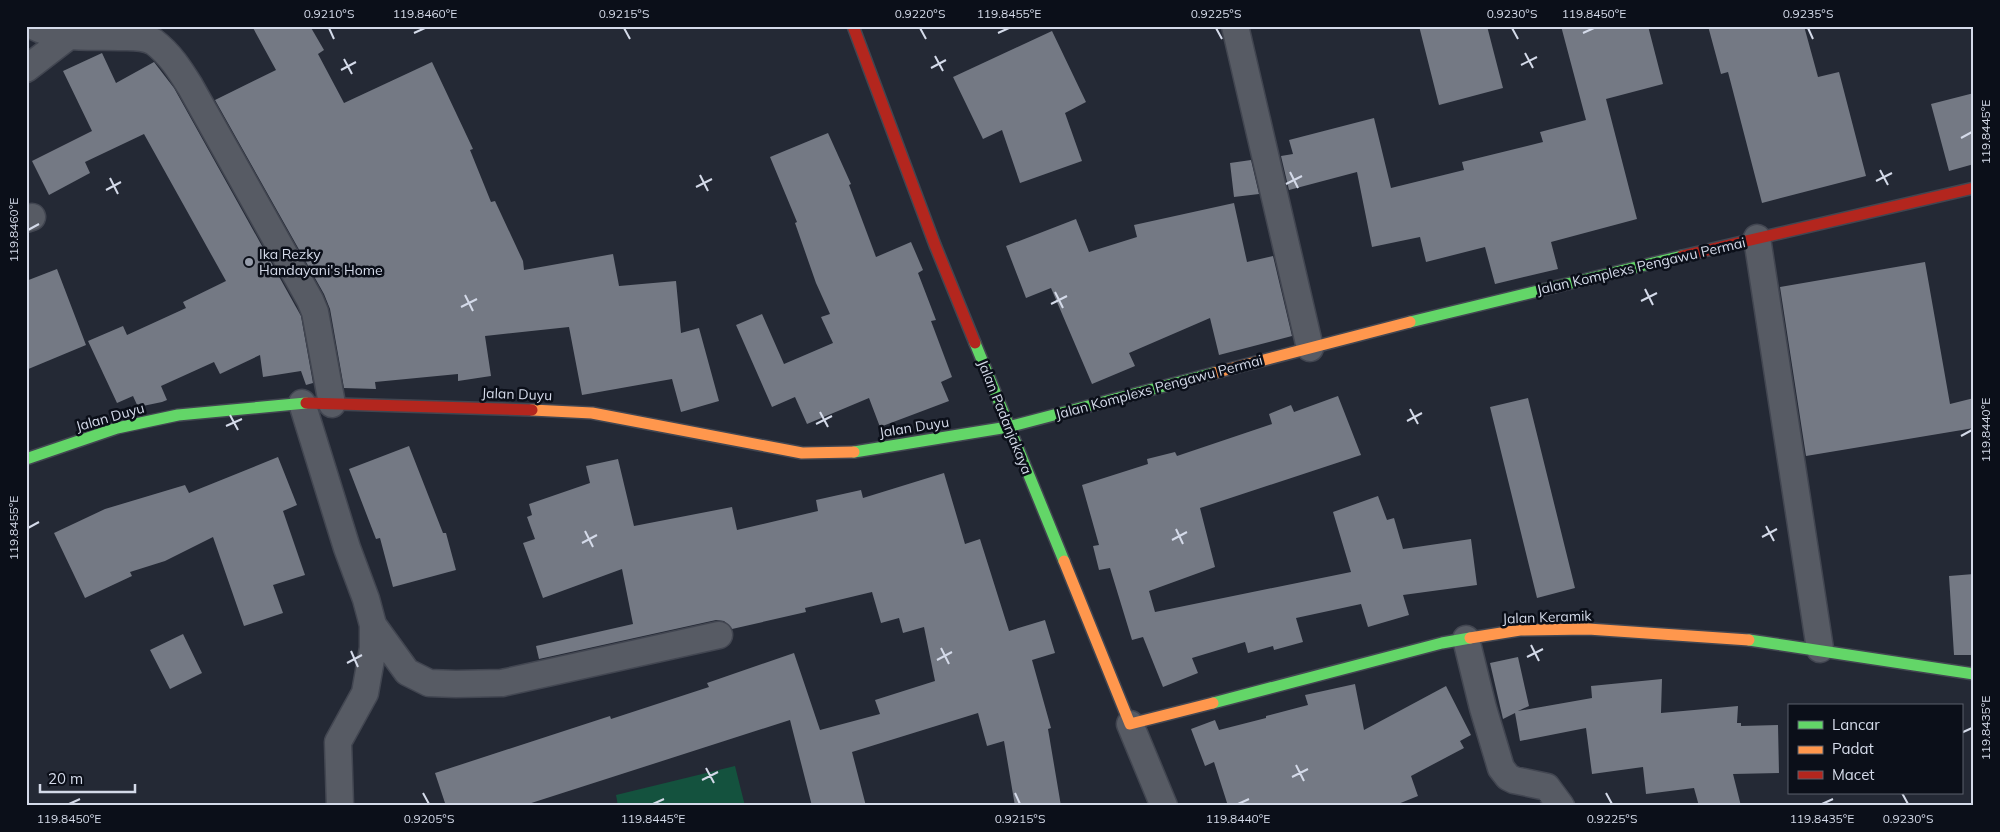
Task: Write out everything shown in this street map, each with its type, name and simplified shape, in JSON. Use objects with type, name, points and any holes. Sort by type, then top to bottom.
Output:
[{"type":"street","points":[[33,26],[49,33],[69,36],[139,37],[152,41],[174,62],[190,86],[310,300],[315,312],[332,404]]},
{"type":"street","name":"Jalan Padanjakaya","points":[[853,26],[935,245],[1164,806]]},
{"type":"street","points":[[1235,26],[1310,348]]},
{"type":"street","points":[[26,69],[69,36]]},
{"type":"street","name":"Jalan Komplexs Pengawu Permai","points":[[1008,426],[1466,307],[1974,188]]},
{"type":"street","points":[[1757,238],[1820,649]]},
{"type":"street","points":[[302,403],[373,625],[373,648],[365,693],[338,742],[340,806]]},
{"type":"street","name":"Jalan Duyu","points":[[26,459],[117,428],[178,415],[302,403],[506,408],[592,413],[802,453],[822,454],[877,448],[1008,426]]},
{"type":"street","points":[[373,625],[407,672],[429,683],[456,684],[502,683],[719,635]]},
{"type":"street","name":"Jalan Keramik","points":[[1130,724],[1336,670],[1466,639],[1520,630],[1588,629],[1764,641],[1974,674]]},
{"type":"street","points":[[1466,639],[1483,708],[1501,768],[1508,777],[1514,780],[1548,787],[1562,806]]},
{"type":"green space","points":[[735,766],[745,806],[618,806],[616,795]]},
{"type":"building","points":[[252,26],[310,26],[324,50],[318,54],[344,103],[432,62],[473,149],[470,150],[491,202],[495,201],[523,261],[524,270],[613,254],[619,286],[676,281],[681,333],[699,328],[719,401],[681,412],[672,379],[582,395],[569,327],[485,336],[491,376],[458,381],[458,374],[375,382],[376,389],[344,388],[330,309],[324,294],[215,100],[276,70]]},
{"type":"building","points":[[1419,26],[1487,26],[1503,88],[1439,105]]},
{"type":"building","points":[[1561,26],[1648,26],[1663,84],[1606,99],[1637,219],[1551,242],[1558,269],[1495,284],[1485,247],[1426,262],[1420,237],[1372,247],[1357,172],[1289,190],[1281,156],[1293,154],[1289,140],[1374,118],[1391,188],[1464,170],[1462,162],[1543,142],[1540,132],[1586,120]]},
{"type":"building","points":[[1708,26],[1804,26],[1818,77],[1839,72],[1866,176],[1762,203],[1728,72],[1721,74]]},
{"type":"building","points":[[1052,31],[1086,102],[1065,113],[1082,161],[1020,183],[1002,130],[983,139],[953,77]]},
{"type":"building","points":[[102,53],[116,83],[154,62],[174,88],[301,316],[313,383],[306,385],[301,371],[263,377],[260,355],[220,374],[214,362],[161,386],[167,400],[162,402],[138,407],[133,396],[117,403],[88,341],[123,326],[127,335],[186,308],[183,302],[226,281],[144,134],[85,162],[90,173],[49,195],[32,161],[92,131],[63,71]]},
{"type":"building","points":[[1974,93],[1974,164],[1949,171],[1931,104]]},
{"type":"building","points":[[828,133],[851,184],[849,185],[876,257],[911,242],[923,270],[918,273],[936,320],[931,321],[952,377],[941,382],[949,401],[880,427],[869,398],[807,424],[795,397],[772,407],[736,325],[762,314],[784,364],[833,343],[821,317],[830,314],[816,283],[795,223],[797,222],[770,157]]},
{"type":"building","points":[[1251,160],[1259,194],[1234,197],[1230,163]]},
{"type":"building","points":[[1234,203],[1247,262],[1273,256],[1292,336],[1219,355],[1210,318],[1129,353],[1135,366],[1092,384],[1051,288],[1026,298],[1006,246],[1076,219],[1089,252],[1137,237],[1134,225]]},
{"type":"building","points":[[1925,262],[1950,404],[1974,398],[1974,428],[1806,456],[1780,287]]},
{"type":"building","points":[[57,269],[86,345],[26,370],[26,281]]},
{"type":"building","points":[[1338,396],[1361,455],[1200,508],[1215,567],[1149,591],[1155,612],[1351,572],[1333,512],[1378,496],[1387,520],[1394,518],[1403,549],[1471,539],[1477,585],[1403,595],[1409,615],[1368,627],[1361,604],[1296,618],[1303,642],[1274,650],[1273,646],[1248,653],[1245,642],[1192,658],[1198,673],[1163,687],[1143,637],[1132,640],[1110,568],[1099,570],[1093,546],[1099,545],[1082,485],[1148,464],[1147,459],[1175,452],[1177,456],[1272,424],[1269,414],[1291,405],[1294,412]]},
{"type":"building","points":[[1528,398],[1575,588],[1537,598],[1490,407]]},
{"type":"building","points":[[409,446],[443,533],[446,533],[456,570],[393,587],[380,538],[376,539],[349,469]]},
{"type":"building","points":[[278,457],[297,505],[283,511],[305,575],[273,585],[283,613],[244,626],[213,537],[165,561],[130,572],[132,576],[85,598],[54,533],[105,509],[185,485],[189,493]]},
{"type":"building","points":[[618,459],[634,526],[732,507],[737,530],[818,511],[816,500],[861,490],[863,498],[944,473],[965,544],[980,539],[1009,631],[1045,620],[1055,653],[1032,660],[1051,728],[1048,729],[1061,806],[1015,806],[1004,741],[987,746],[978,713],[852,752],[866,806],[812,806],[790,720],[522,806],[446,806],[435,773],[610,716],[611,719],[709,687],[707,683],[794,653],[820,730],[880,714],[875,700],[935,681],[924,627],[903,633],[899,618],[881,623],[872,592],[805,608],[806,612],[732,629],[724,621],[716,620],[539,659],[536,646],[633,624],[622,569],[543,598],[523,543],[535,539],[527,517],[532,515],[529,504],[590,483],[586,466]]},
{"type":"building","points":[[1974,574],[1974,655],[1954,655],[1949,576]]},
{"type":"building","points":[[183,634],[202,673],[170,689],[150,650]]},
{"type":"building","points":[[1518,657],[1529,706],[1518,711],[1592,698],[1591,686],[1662,679],[1661,713],[1738,706],[1737,723],[1741,723],[1741,726],[1778,725],[1779,773],[1733,774],[1741,806],[1699,806],[1694,788],[1646,794],[1643,767],[1592,774],[1586,728],[1520,741],[1515,713],[1503,719],[1490,663]]},
{"type":"building","points":[[1355,684],[1364,730],[1446,686],[1471,735],[1460,741],[1464,748],[1411,776],[1418,796],[1393,806],[1228,806],[1214,762],[1205,766],[1191,729],[1215,720],[1219,730],[1266,718],[1266,716],[1308,705],[1305,695]]},
{"type":"traffic: fast","points":[[1410,322],[1682,256]]},
{"type":"traffic: fast","points":[[975,343],[1064,561]]},
{"type":"traffic: fast","points":[[854,452],[1008,427],[1214,373]]},
{"type":"traffic: fast","points":[[26,459],[117,428],[178,415],[306,403]]},
{"type":"traffic: fast","points":[[1213,703],[1442,643],[1470,638]]},
{"type":"traffic: fast","points":[[1749,640],[1974,674]]},
{"type":"traffic: slow","points":[[1214,373],[1410,322]]},
{"type":"traffic: slow","points":[[532,410],[592,413],[802,453],[854,452]]},
{"type":"traffic: slow","points":[[1064,561],[1130,724],[1213,703]]},
{"type":"traffic: slow","points":[[1470,638],[1520,630],[1588,629],[1749,640]]},
{"type":"traffic: jam","points":[[853,26],[935,245],[975,343]]},
{"type":"traffic: jam","points":[[1682,256],[1974,188]]},
{"type":"traffic: jam","points":[[306,403],[532,410]]},
{"type":"place","name":"Ika Rezky Handayani's Home","points":[[249,262]]}]
